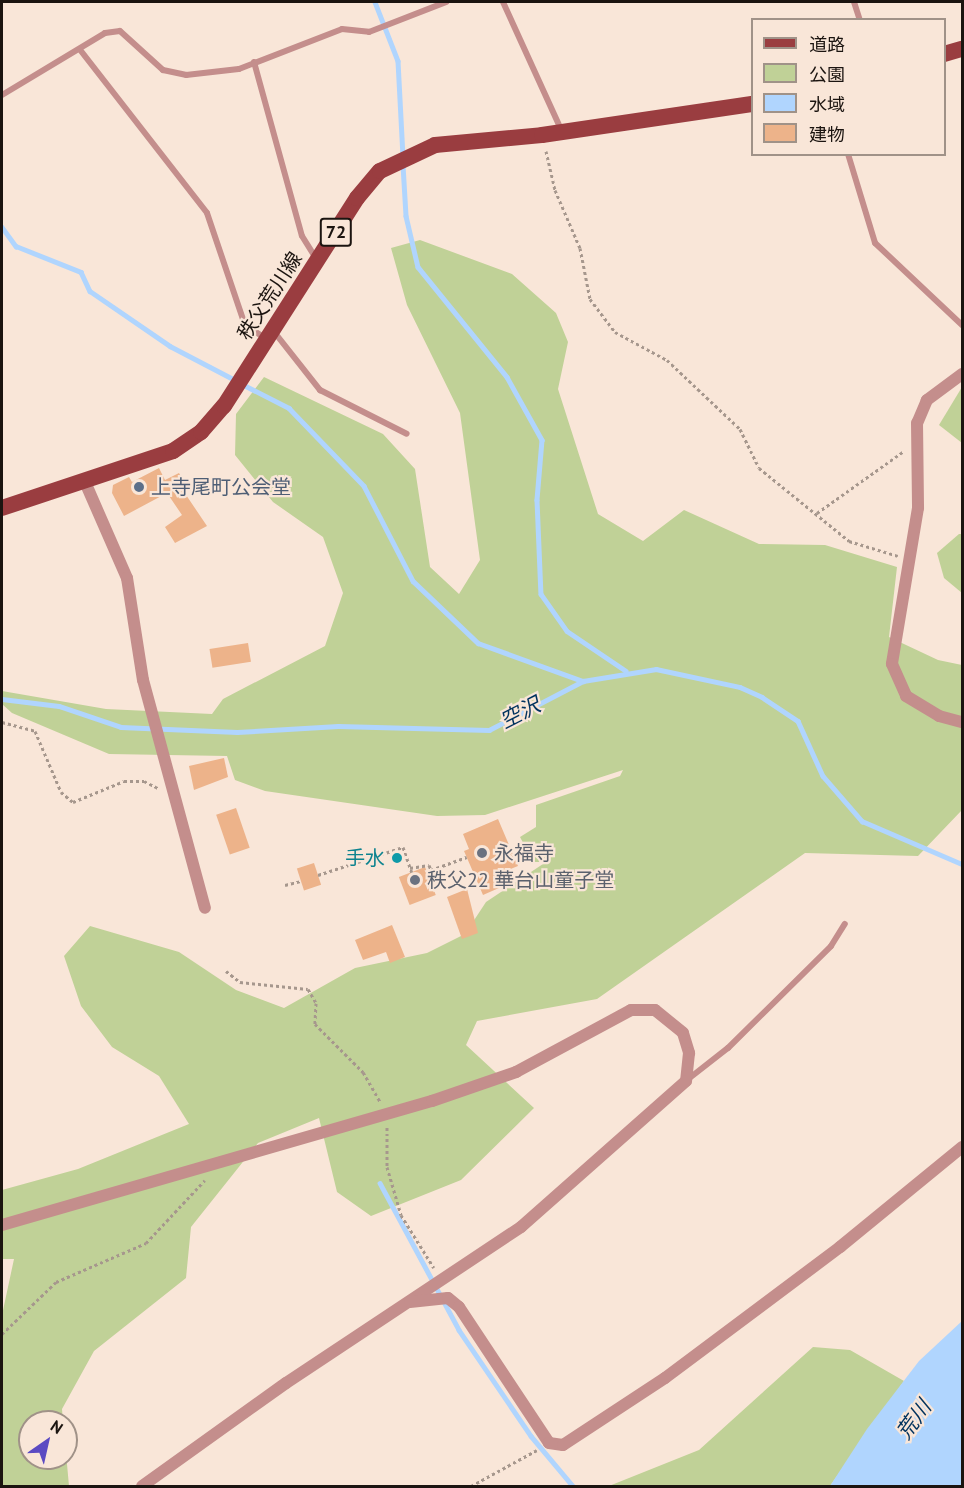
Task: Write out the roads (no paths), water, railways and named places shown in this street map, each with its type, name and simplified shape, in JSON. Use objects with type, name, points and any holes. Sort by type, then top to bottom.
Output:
[{"type":"main road","points":[[946,54],[963,49]]},
{"type":"main road","name":"秩父荒川線","points":[[2,507],[85,482],[173,451],[201,432],[224,406],[357,198],[380,171],[435,145],[542,135],[751,104]]},
{"type":"street","points":[[963,374],[927,400],[917,423],[912,558],[893,642],[896,680],[923,709],[963,722]]},
{"type":"street","points":[[85,482],[127,578],[143,680],[162,741],[173,796],[205,908]]},
{"type":"street","points":[[2,1225],[388,1115],[516,1072],[631,1010],[656,1010],[683,1033],[689,1053],[686,1081],[521,1227],[142,1486]]},
{"type":"street","points":[[409,1302],[448,1298],[459,1307],[549,1443],[563,1445],[665,1378],[840,1247],[963,1147]]},
{"type":"lane","points":[[2,95],[81,51],[105,33],[120,31],[163,70],[186,75],[238,69],[306,39],[342,29],[369,32],[446,2]]},
{"type":"lane","points":[[503,2],[562,132]]},
{"type":"lane","points":[[855,2],[859,18]]},
{"type":"lane","points":[[81,51],[207,213],[245,325],[269,334],[320,390],[407,434]]},
{"type":"lane","points":[[254,62],[302,236],[318,261]]},
{"type":"lane","points":[[849,156],[875,243],[963,325]]},
{"type":"lane","points":[[686,1081],[728,1048],[831,945],[845,924]]},
{"type":"water","name":"荒川","points":[[962,1321],[962,1486],[830,1486],[867,1429],[919,1361]]},
{"type":"waterway","points":[[375,2],[398,61],[403,156]]},
{"type":"waterway","points":[[403,165],[406,216],[418,267],[507,377],[542,440],[537,500],[541,594],[567,631],[626,671]]},
{"type":"waterway","points":[[2,227],[16,246],[81,272],[90,291],[170,346],[235,380]]},
{"type":"waterway","points":[[242,384],[289,408],[364,486],[413,581],[478,643],[583,681]]},
{"type":"waterway","name":"空沢","points":[[2,699],[59,706],[121,727],[237,732],[338,726],[489,730],[583,681],[656,669],[740,687],[762,697],[798,721],[823,776],[862,821],[962,864]]},
{"type":"waterway","points":[[380,1183],[459,1330],[531,1436],[573,1486]]},
{"type":"place","name":"上寺尾町公会堂","points":[[139,487]]},
{"type":"place","name":"永福寺","points":[[482,853]]},
{"type":"place","name":"手水","points":[[397,858]]},
{"type":"place","name":"秩父22 華台山童子堂","points":[[415,880]]}]
